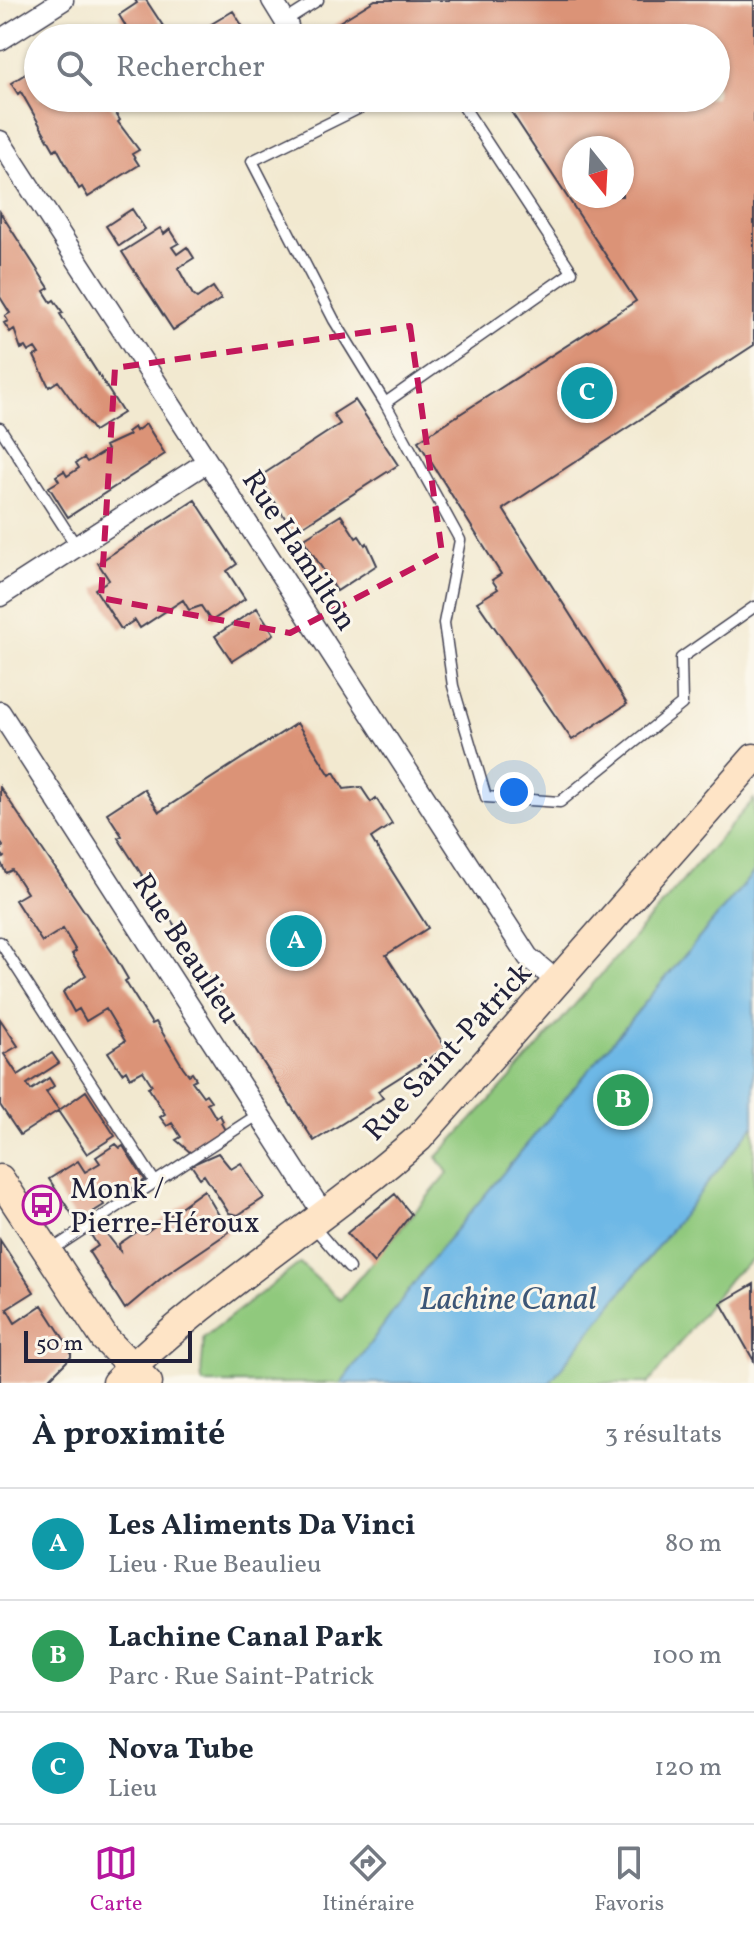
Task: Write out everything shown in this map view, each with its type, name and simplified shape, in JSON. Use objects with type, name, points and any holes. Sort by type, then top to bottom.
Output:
[{"type":"main road","name":"Rue Saint-Patrick","points":[[132,1378],[166,1333],[318,1220],[419,1138],[559,983],[754,758]]},
{"type":"main road","points":[[0,1179],[132,1378]]},
{"type":"street","points":[[25,24],[63,0]]},
{"type":"street","points":[[272,0],[286,23]]},
{"type":"street","points":[[0,40],[24,25]]},
{"type":"street","name":"Rue Hamilton","points":[[0,141],[528,957],[559,983]]},
{"type":"street","points":[[0,596],[207,462]]},
{"type":"street","name":"Rue Beaulieu","points":[[0,712],[259,1114],[318,1220]]},
{"type":"lane","points":[[286,23],[318,0]]},
{"type":"lane","points":[[352,112],[252,161],[334,320],[385,403],[460,540],[444,623],[453,686],[486,797],[560,802],[682,704],[681,658],[754,607]]},
{"type":"lane","points":[[385,403],[572,272],[467,112]]},
{"type":"lane","points":[[0,428],[77,547]]},
{"type":"lane","points":[[0,942],[155,1182]]},
{"type":"lane","points":[[48,1253],[259,1114]]},
{"type":"lane","points":[[318,1220],[349,1268]]},
{"type":"highlighted area","points":[[410,326],[442,553],[290,633],[101,598],[115,368]]},
{"type":"green space","points":[[754,799],[754,1259],[730,1278],[649,1383],[203,1383],[203,1338],[300,1263],[340,1300],[448,1173],[437,1157],[511,1078]]},
{"type":"water","name":"Lachine Canal","points":[[754,872],[754,1125],[549,1383],[341,1383],[438,1251]]},
{"type":"building","points":[[135,0],[146,0],[162,24],[124,24],[119,15],[137,3]]},
{"type":"building","points":[[375,0],[754,0],[754,345],[503,509],[627,704],[572,740],[477,602],[498,589],[492,580],[501,574],[418,441],[636,301],[575,208],[634,208],[634,136],[562,136],[562,189],[511,112],[730,112],[730,24],[336,24]]},
{"type":"building","points":[[233,11],[241,24],[211,24]]},
{"type":"building","points":[[24,75],[24,97],[21,92],[18,94],[11,83]]},
{"type":"building","points":[[32,112],[115,112],[120,120],[118,122],[139,150],[132,154],[139,165],[88,197],[82,187],[79,189],[57,148],[54,150]]},
{"type":"building","points":[[132,209],[145,229],[119,246],[106,226]]},
{"type":"building","points":[[0,212],[49,288],[44,291],[63,313],[60,314],[123,413],[94,431],[58,381],[49,387],[34,356],[39,354],[35,348],[28,352],[25,347],[21,349],[14,329],[10,332],[4,323],[8,321],[5,316],[10,313],[0,297]]},
{"type":"building","points":[[160,228],[164,234],[170,229],[179,243],[172,247],[177,254],[187,247],[194,258],[178,268],[193,295],[197,298],[213,287],[221,299],[173,330],[122,252]]},
{"type":"building","points":[[355,400],[398,465],[294,532],[259,477],[340,424],[333,414]]},
{"type":"building","points":[[146,424],[165,454],[68,517],[49,487],[59,481],[56,476],[64,471],[67,476],[79,468],[76,463],[84,458],[87,462],[107,450],[105,446],[129,435],[127,432],[134,427],[136,431]]},
{"type":"building","points":[[195,500],[237,564],[227,571],[245,599],[211,621],[201,606],[189,610],[183,600],[140,628],[135,620],[121,629],[95,589],[109,580],[98,563]]},
{"type":"building","points":[[341,515],[356,538],[359,536],[365,545],[367,543],[377,565],[337,591],[303,539]]},
{"type":"building","points":[[257,608],[274,634],[232,661],[215,636]]},
{"type":"building","points":[[297,723],[330,775],[334,772],[344,789],[361,787],[371,802],[376,798],[392,824],[371,838],[428,928],[386,955],[446,1048],[378,1091],[383,1098],[314,1141],[118,838],[122,836],[107,813],[144,789],[159,812]]},
{"type":"building","points":[[0,787],[114,955],[128,979],[125,981],[152,1024],[156,1022],[183,1067],[189,1075],[192,1073],[196,1079],[192,1081],[211,1101],[207,1103],[216,1118],[220,1115],[226,1132],[191,1153],[176,1140],[181,1137],[172,1123],[167,1126],[160,1117],[165,1114],[148,1087],[152,1085],[143,1071],[130,1078],[126,1070],[122,1073],[108,1052],[125,1041],[106,1009],[86,1021],[79,1009],[74,1012],[63,992],[86,975],[72,954],[76,951],[63,929],[42,942],[15,900],[27,893],[12,870],[6,873],[0,861],[4,857],[0,852],[3,846],[0,842]]},
{"type":"building","points":[[0,1019],[18,1046],[4,1054],[18,1075],[52,1053],[59,1063],[27,1084],[31,1090],[49,1078],[54,1086],[46,1092],[59,1110],[20,1135],[0,1105]]},
{"type":"building","points":[[86,1091],[115,1136],[87,1154],[58,1111]]},
{"type":"building","points":[[116,1144],[120,1148],[123,1146],[145,1180],[117,1198],[110,1186],[97,1193],[104,1205],[77,1222],[49,1179],[78,1161],[85,1172],[100,1163],[96,1157]]},
{"type":"building","points":[[218,1153],[231,1169],[241,1163],[264,1198],[238,1215],[229,1213],[204,1175],[200,1178],[191,1165]]},
{"type":"building","points":[[204,1190],[229,1232],[164,1276],[125,1309],[89,1252],[98,1246],[91,1235],[102,1228],[120,1251],[119,1244],[141,1229],[145,1233]]},
{"type":"building","points":[[395,1194],[411,1214],[374,1263],[347,1233]]},
{"type":"building","points":[[0,1240],[34,1292],[7,1309],[15,1323],[42,1305],[71,1350],[71,1357],[45,1383],[0,1383]]},
{"type":"building","points":[[754,1284],[754,1361],[721,1303]]},
{"type":"place","name":"Nova Tube","points":[[587,393]]},
{"type":"place","name":"Les Aliments Da Vinci","points":[[296,941]]},
{"type":"place","name":"Lachine Canal Park","points":[[623,1100]]},
{"type":"place","name":"Monk / Pierre-Héroux","points":[[42,1205]]}]
